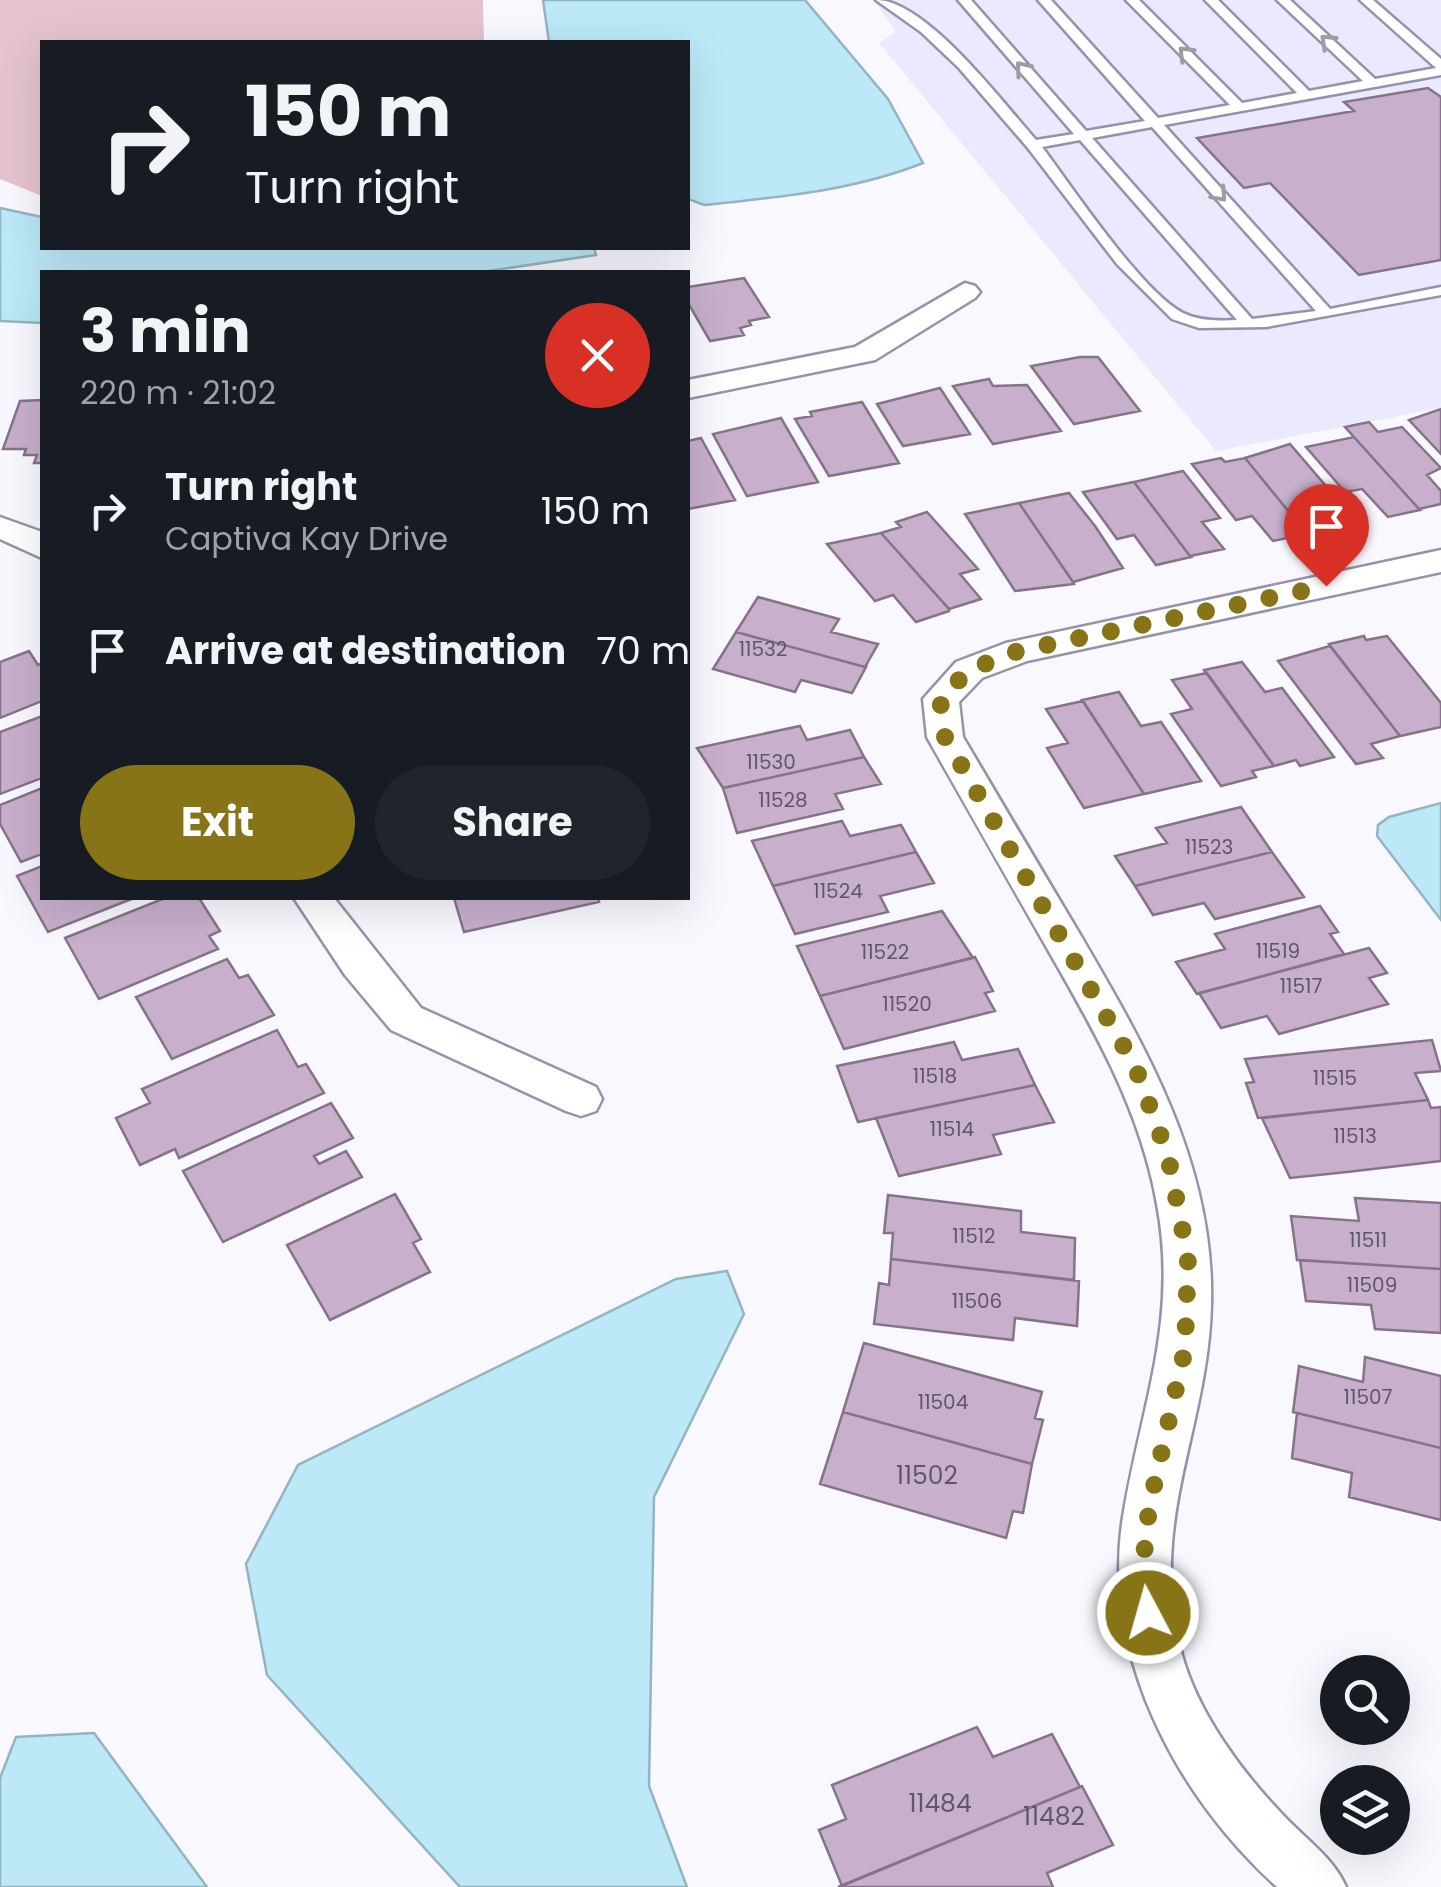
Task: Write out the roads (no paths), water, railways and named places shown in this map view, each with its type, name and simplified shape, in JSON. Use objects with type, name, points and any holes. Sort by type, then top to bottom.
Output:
[{"type":"street","points":[[690,389],[864,354],[966,292]]},
{"type":"street","points":[[1318,1887],[1294,1868],[1191,1740],[1154,1651],[1142,1574],[1149,1508],[1185,1349],[1188,1258],[1168,1156],[1135,1066],[945,737],[940,699],[969,670],[1018,651],[1441,561]]},
{"type":"street","points":[[314,900],[359,964],[406,1019],[582,1099]]},
{"type":"lane","points":[[882,0],[913,16],[935,36],[1033,146],[1151,291],[1178,316],[1209,328],[1441,291]]},
{"type":"lane","points":[[964,0],[1248,324]]},
{"type":"lane","points":[[1044,0],[1326,312]]},
{"type":"lane","points":[[1132,0],[1238,106]]},
{"type":"lane","points":[[1211,0],[1305,94]]},
{"type":"lane","points":[[1283,0],[1371,82]]},
{"type":"lane","points":[[1366,0],[1441,69]]},
{"type":"lane","points":[[1033,146],[1441,69]]}]
